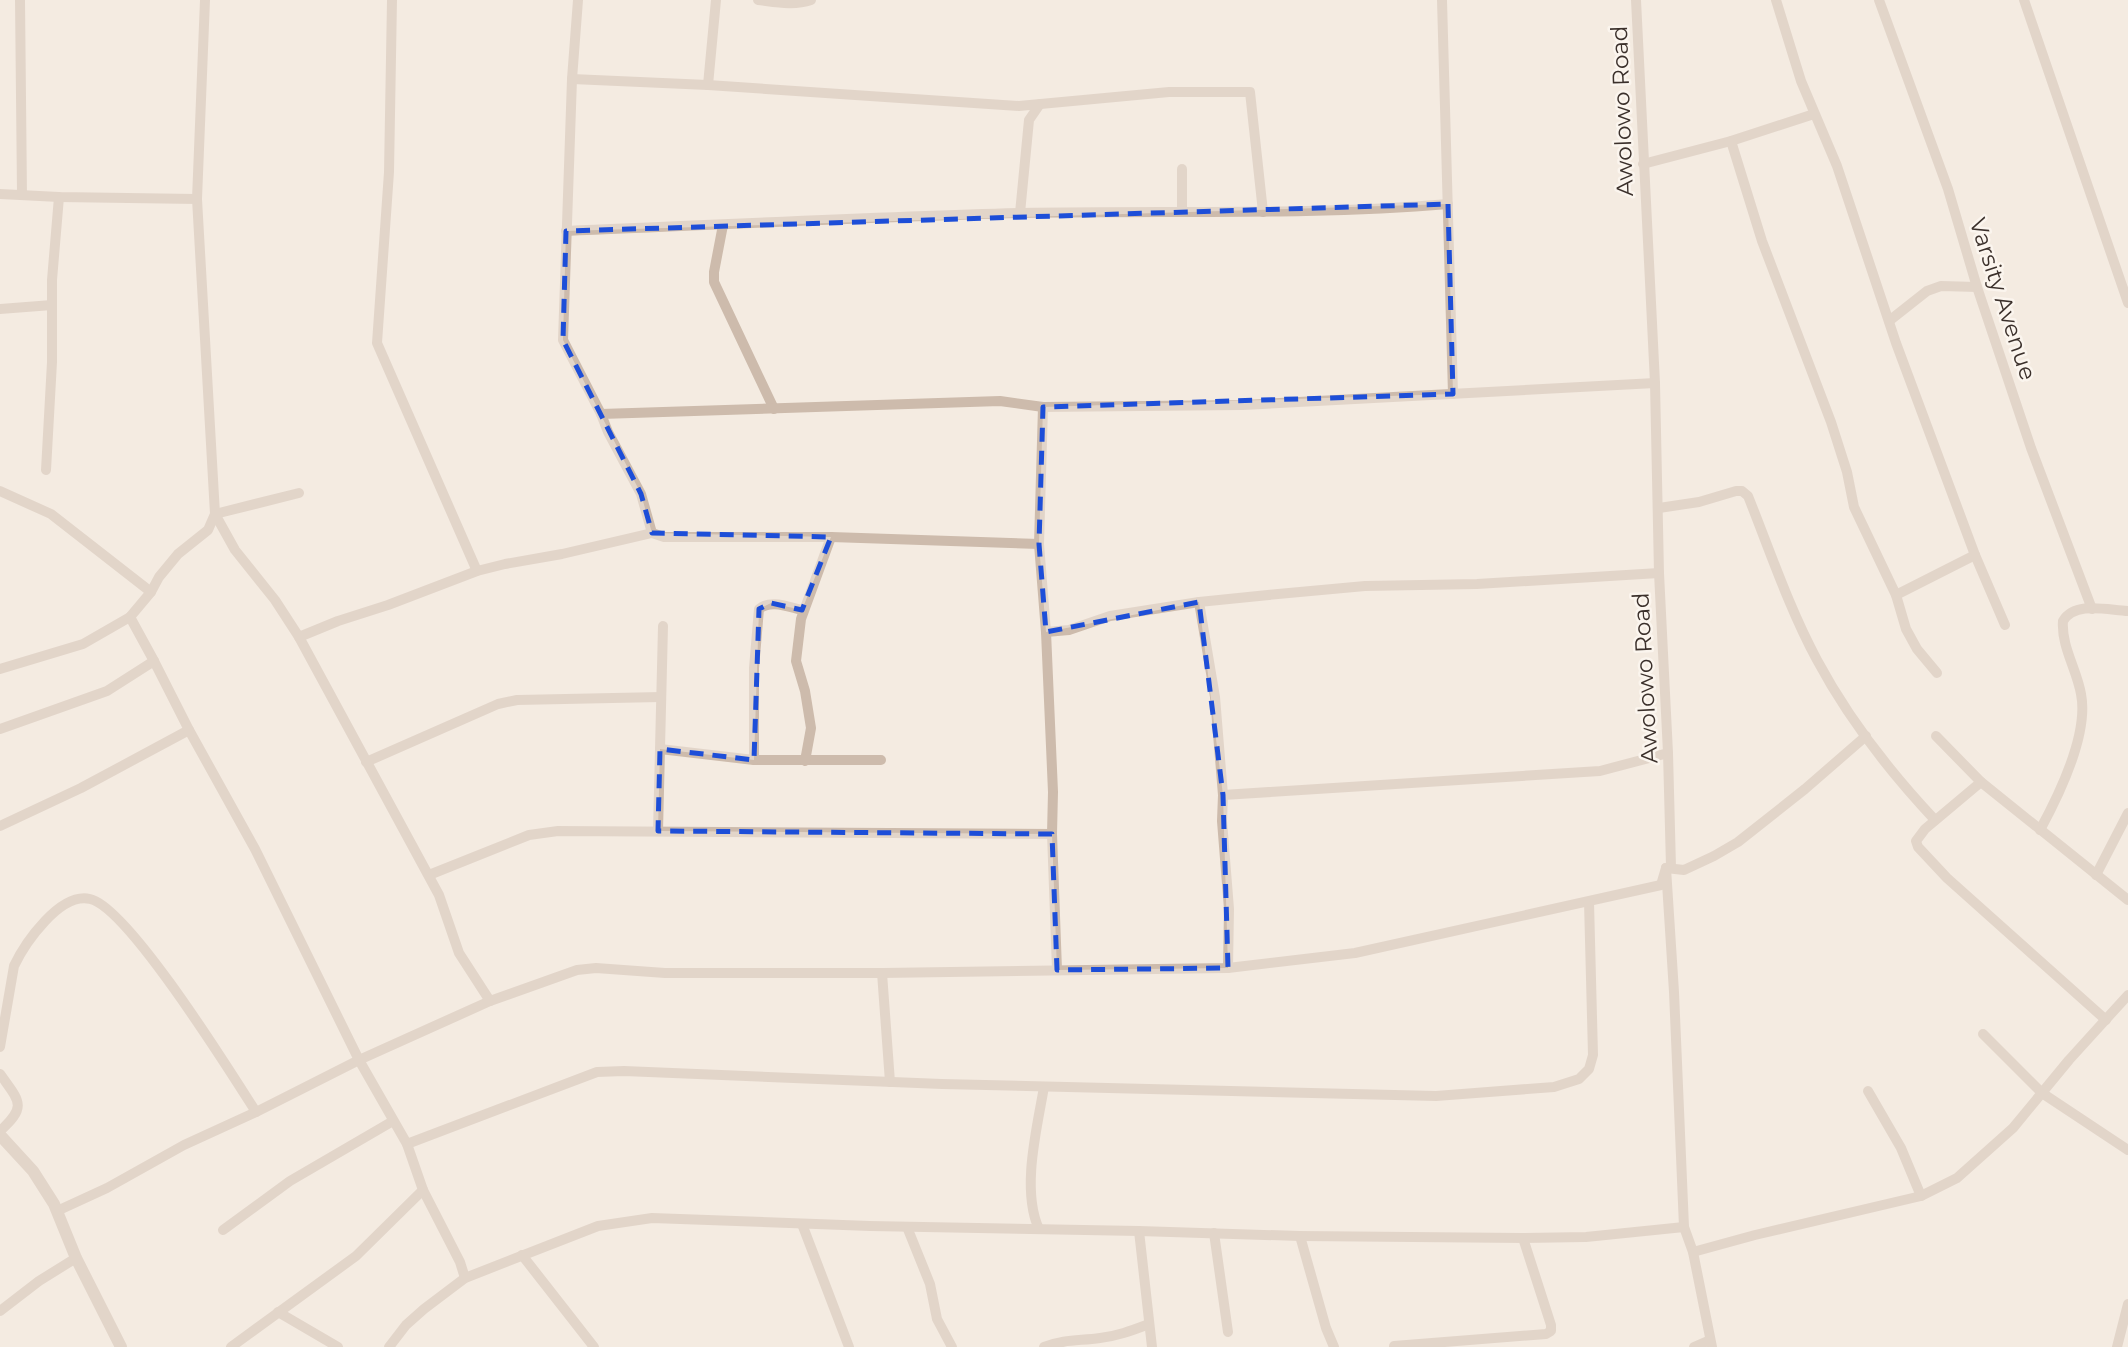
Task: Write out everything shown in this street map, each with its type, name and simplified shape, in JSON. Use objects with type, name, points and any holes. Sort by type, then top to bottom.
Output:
[{"type":"street","points":[[20,0],[22,194]]},
{"type":"street","points":[[205,0],[197,199],[215,514],[235,550],[275,600],[299,637],[429,875],[439,895],[458,953],[490,1001]]},
{"type":"street","points":[[392,0],[389,172],[377,343],[477,571]]},
{"type":"street","points":[[578,0],[572,79],[563,340],[641,494],[652,533]]},
{"type":"street","points":[[708,85],[716,0]]},
{"type":"street","points":[[758,0],[784,3],[811,0]]},
{"type":"street","points":[[1442,0],[1453,394]]},
{"type":"street","name":"Awolowo Road","points":[[1636,0],[1655,383],[1659,573],[1671,867],[1667,867],[1684,1227],[1693,1252],[1711,1344]]},
{"type":"street","points":[[1776,0],[1814,114],[1838,166],[1889,321],[1975,555],[2005,625]]},
{"type":"street","name":"Varsity Avenue","points":[[1879,0],[1948,189],[1977,287],[2031,447],[2092,609]]},
{"type":"street","points":[[2024,0],[2128,303]]},
{"type":"street","points":[[572,79],[708,85],[1018,106],[1169,92],[1250,92],[1263,212]]},
{"type":"street","points":[[1020,214],[1029,120],[1040,104]]},
{"type":"street","points":[[1018,106],[1029,120]]},
{"type":"street","points":[[1643,164],[1731,141],[1814,114]]},
{"type":"street","points":[[1731,141],[1762,241],[1835,435],[1847,472],[1854,507],[1896,595],[1906,629],[1917,649],[1937,673]]},
{"type":"street","points":[[1182,169],[1182,212]]},
{"type":"street","points":[[0,194],[197,199]]},
{"type":"street","points":[[46,470],[52,362],[52,280],[59,197]]},
{"type":"street","points":[[566,231],[1020,214],[1263,212],[1448,204]]},
{"type":"street","points":[[723,225],[714,282],[774,409]]},
{"type":"street","points":[[1889,321],[1927,291],[1941,286],[1977,287]]},
{"type":"street","points":[[0,309],[52,305]]},
{"type":"street","points":[[601,414],[1000,401],[1043,407],[1243,405],[1655,383]]},
{"type":"street","points":[[1043,407],[1039,544],[1053,792],[1057,970]]},
{"type":"street","points":[[0,491],[51,514],[151,592]]},
{"type":"street","points":[[1658,509],[1699,502],[1736,491],[1742,491],[1748,496],[1790,603],[1816,659],[1866,736],[1906,788],[1936,820]]},
{"type":"street","points":[[215,514],[299,493]]},
{"type":"street","points":[[0,669],[83,644],[130,617],[178,554],[208,530],[215,514]]},
{"type":"street","points":[[299,637],[477,571],[562,555],[652,533],[664,537],[831,537],[1039,544]]},
{"type":"street","points":[[804,761],[811,728],[805,691],[796,661],[802,610],[831,537]]},
{"type":"street","points":[[1896,595],[1975,555]]},
{"type":"street","points":[[1046,632],[1069,630],[1110,616],[1199,602],[1365,586],[1477,584],[1659,573]]},
{"type":"street","points":[[1199,602],[1215,696],[1223,795],[1222,821],[1229,909],[1228,968]]},
{"type":"street","points":[[754,760],[754,668],[759,609],[762,605],[771,603],[802,610]]},
{"type":"street","points":[[2040,831],[2057,799],[2078,740],[2083,714],[2081,692],[2072,668],[2063,621],[2072,610],[2128,611]]},
{"type":"street","points":[[130,617],[256,849],[359,1060],[407,1144],[423,1189],[460,1262],[464,1278]]},
{"type":"street","points":[[658,831],[663,626]]},
{"type":"street","points":[[0,729],[107,691],[155,661]]},
{"type":"street","points":[[366,762],[498,704],[517,700],[661,697]]},
{"type":"street","points":[[0,826],[80,788],[189,730]]},
{"type":"street","points":[[57,1211],[107,1188],[184,1145],[359,1060],[490,1001],[577,970],[596,968],[665,973],[882,973],[1228,968],[1355,953],[1661,885],[1667,867],[1684,870],[1738,842],[1866,736]]},
{"type":"street","points":[[1936,736],[1981,782],[2128,900]]},
{"type":"street","points":[[660,749],[754,760],[881,760]]},
{"type":"street","points":[[1223,795],[1600,771],[1668,753]]},
{"type":"street","points":[[1981,782],[1920,835],[1916,841],[1918,847],[1987,915],[2106,1020]]},
{"type":"street","points":[[2096,875],[2128,813]]},
{"type":"street","points":[[429,875],[529,835],[558,831],[1052,834]]},
{"type":"street","points":[[0,1047],[14,966],[19,955],[45,921],[63,906],[81,898],[92,899],[106,907],[156,965],[197,1021],[256,1112]]},
{"type":"street","points":[[407,1144],[597,1072],[1044,1087],[1436,1096],[1554,1087],[1579,1079],[1589,1069],[1593,1055],[1589,902]]},
{"type":"street","points":[[882,973],[890,1082]]},
{"type":"street","points":[[1693,1252],[1921,1196],[1957,1178],[2013,1128],[2068,1060],[2128,995]]},
{"type":"street","points":[[1983,1034],[2042,1093],[2128,1150]]},
{"type":"street","points":[[0,1074],[19,1107],[16,1117],[0,1133],[33,1171],[57,1211],[76,1258],[121,1347]]},
{"type":"street","points":[[1040,1229],[1034,1217],[1032,1165],[1044,1087]]},
{"type":"street","points":[[1868,1091],[1901,1148],[1921,1196]]},
{"type":"street","points":[[223,1230],[290,1181],[393,1121]]},
{"type":"street","points":[[231,1347],[356,1256],[423,1189]]},
{"type":"street","points":[[1014,1229],[1034,1217]]},
{"type":"street","points":[[389,1347],[406,1325],[464,1278],[598,1226],[652,1218],[907,1227],[1523,1238],[1586,1237],[1684,1227]]},
{"type":"street","points":[[802,1224],[849,1347]]},
{"type":"street","points":[[907,1227],[930,1284],[937,1319],[952,1347]]},
{"type":"street","points":[[1139,1231],[1152,1347]]},
{"type":"street","points":[[1214,1233],[1228,1332]]},
{"type":"street","points":[[1300,1236],[1334,1347]]},
{"type":"street","points":[[1394,1346],[1546,1334],[1551,1331],[1523,1238]]},
{"type":"street","points":[[522,1255],[594,1347]]},
{"type":"street","points":[[0,1311],[39,1281],[76,1258]]},
{"type":"street","points":[[2117,1347],[2128,1304]]},
{"type":"street","points":[[278,1312],[338,1347]]},
{"type":"street","points":[[1044,1347],[1060,1341],[1126,1333],[1149,1324]]},
{"type":"street","points":[[309,1347],[320,1338]]},
{"type":"street","points":[[1694,1347],[1711,1344]]},
{"type":"highlighted area","points":[[1448,204],[1453,394],[1043,407],[1039,544],[1046,632],[1199,602],[1223,795],[1228,968],[1057,970],[1052,834],[658,831],[660,749],[754,760],[759,609],[771,603],[802,610],[831,537],[652,533],[641,494],[563,340],[566,231]]}]
